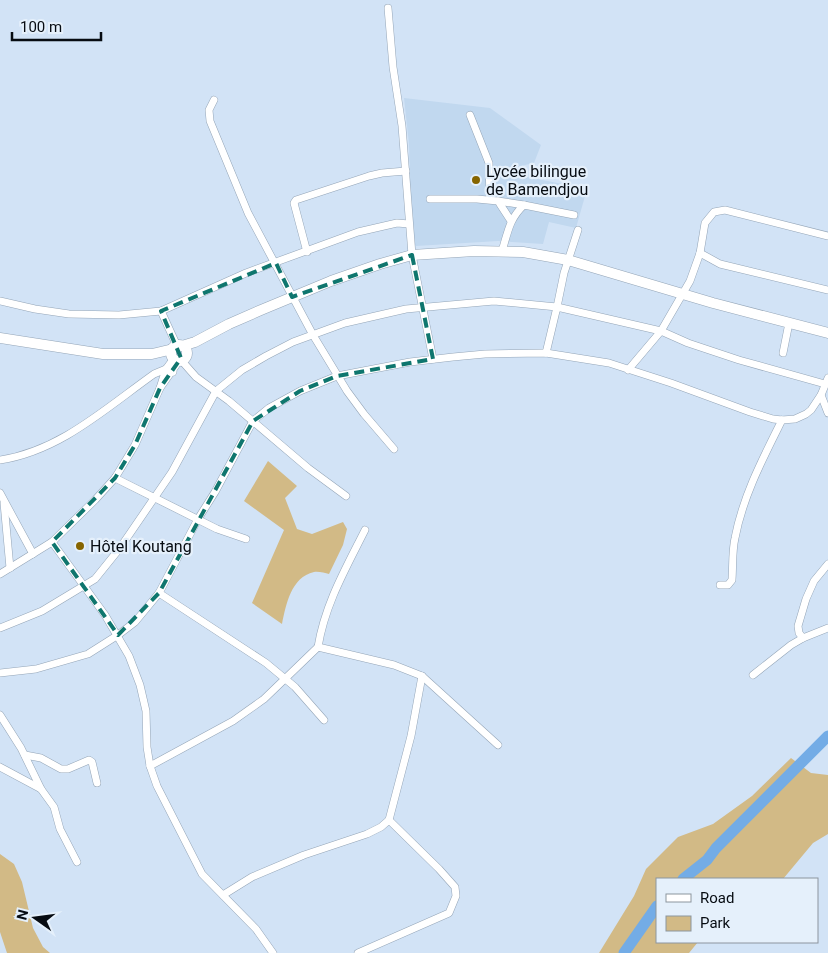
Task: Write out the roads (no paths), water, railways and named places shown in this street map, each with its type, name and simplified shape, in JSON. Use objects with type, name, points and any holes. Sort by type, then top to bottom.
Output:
[{"type":"main road","points":[[0,338],[103,354],[178,354],[195,342],[229,324],[292,297],[380,264],[412,255],[474,250],[523,252],[568,260],[682,294],[828,332]]},
{"type":"street","points":[[388,8],[390,48],[402,126],[412,255],[434,359]]},
{"type":"street","points":[[214,100],[209,110],[210,121],[248,213],[276,263],[292,297],[337,376],[364,414],[394,449]]},
{"type":"street","points":[[470,115],[490,163],[494,200],[511,221]]},
{"type":"street","points":[[307,252],[294,202],[296,200],[369,176],[406,171]]},
{"type":"street","points":[[430,199],[494,200],[574,216]]},
{"type":"street","points":[[502,251],[514,214],[524,205]]},
{"type":"street","points":[[628,370],[661,331],[682,294],[692,275],[700,253],[705,223],[714,212],[719,210],[828,236]]},
{"type":"street","points":[[0,301],[69,314],[119,315],[161,311],[246,273],[380,226],[397,223],[409,224]]},
{"type":"street","points":[[546,353],[568,260],[578,230]]},
{"type":"street","points":[[700,253],[720,264],[828,290]]},
{"type":"street","points":[[0,628],[42,610],[95,578],[172,472],[216,391],[242,370],[266,356],[313,335],[352,322],[406,309],[494,301],[557,307],[661,331],[717,353],[827,381],[821,395],[811,410],[796,419],[782,420],[750,412],[699,392],[596,360],[546,353],[485,354],[434,359],[337,376],[300,391],[269,408],[253,421],[159,593],[135,622],[118,636],[88,654],[36,669],[0,673]]},
{"type":"street","points":[[161,311],[178,354],[196,377],[253,421],[308,468],[346,496]]},
{"type":"street","points":[[783,353],[790,323]]},
{"type":"street","points":[[0,574],[52,542],[115,478],[135,446],[160,388],[178,354]]},
{"type":"street","points":[[0,460],[31,453],[59,440],[88,422],[154,374],[169,371]]},
{"type":"street","points":[[821,395],[828,413]]},
{"type":"street","points":[[720,585],[728,584],[732,580],[734,540],[743,506],[754,478],[782,420]]},
{"type":"street","points":[[115,478],[228,534],[246,539]]},
{"type":"street","points":[[2,497],[33,554]]},
{"type":"street","points":[[2,497],[10,568]]},
{"type":"street","points":[[150,766],[233,721],[264,699],[318,647],[327,613],[340,578],[365,530]]},
{"type":"street","points":[[52,542],[105,615],[129,656],[144,701],[150,766],[157,786],[202,874],[256,929],[273,953]]},
{"type":"street","points":[[803,638],[799,633],[798,626],[806,599],[814,581],[828,564]]},
{"type":"street","points":[[159,593],[229,638],[285,679],[324,720]]},
{"type":"street","points":[[753,674],[780,652],[803,638],[828,628]]},
{"type":"street","points":[[318,647],[394,665],[422,676],[498,745]]},
{"type":"street","points":[[34,677],[36,669]]},
{"type":"street","points":[[223,895],[252,876],[304,855],[342,844],[367,834],[381,827],[389,820],[410,736],[422,676]]},
{"type":"street","points":[[0,715],[25,755],[41,790],[54,806],[60,829],[77,862]]},
{"type":"street","points":[[25,755],[41,758],[62,769],[68,769],[89,760],[92,762],[97,783]]},
{"type":"street","points":[[0,768],[41,790]]},
{"type":"street","points":[[358,953],[449,912],[456,896],[455,887],[389,820]]},
{"type":"waterway","points":[[684,878],[707,860],[716,848],[828,736]]},
{"type":"waterway","points":[[624,953],[656,907]]},
{"type":"place","name":"Lycée bilingue de Bamendjou","points":[[476,180]]},
{"type":"place","name":"Hôtel Koutang","points":[[80,546]]}]
